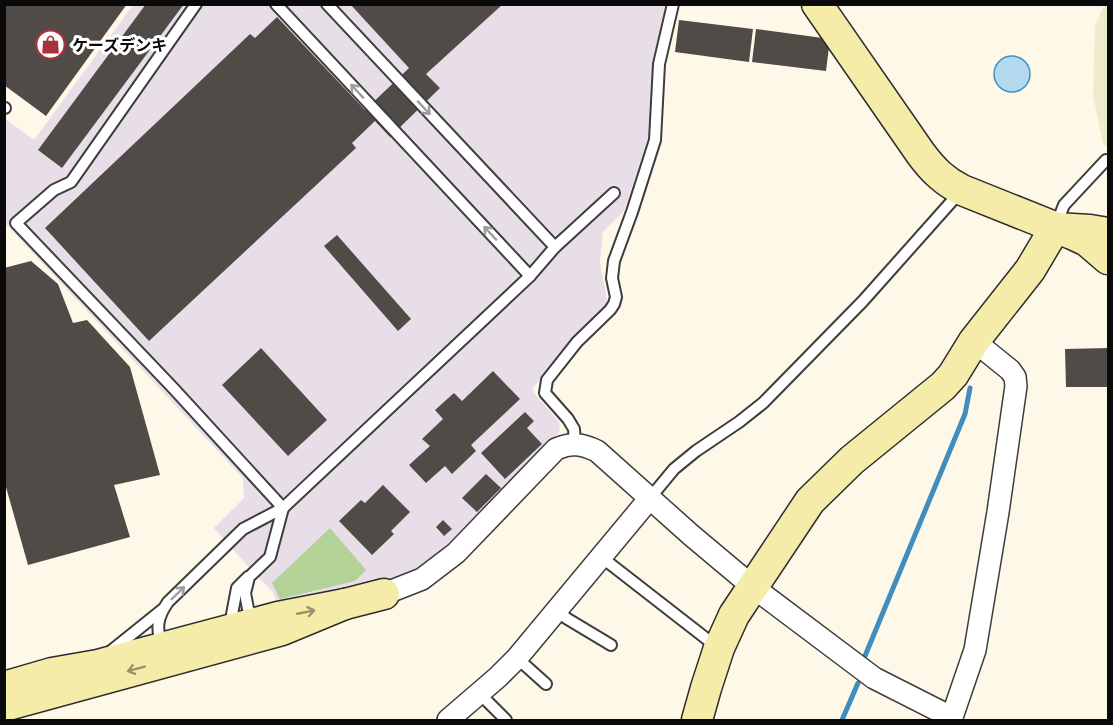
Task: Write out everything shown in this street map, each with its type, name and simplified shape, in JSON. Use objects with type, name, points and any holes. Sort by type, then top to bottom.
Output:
[{"type":"street","points":[[817,4],[930,166],[944,179],[962,190],[1087,242],[1108,259]]},
{"type":"street","points":[[1055,228],[1108,233]]},
{"type":"street","points":[[697,720],[718,648],[735,615],[810,501],[852,460],[943,386],[953,375],[974,342],[1030,270],[1055,228]]},
{"type":"street","points":[[224,639],[261,622],[384,594],[422,579],[456,553],[556,449],[575,444],[597,451],[753,587],[874,678],[951,719],[975,650],[1016,386],[1015,377],[1010,370],[974,342]]},
{"type":"street","points":[[448,720],[480,694],[517,658],[650,498]]},
{"type":"street","points":[[4,706],[171,653],[224,639],[282,630],[345,604]]},
{"type":"street","points":[[4,687],[52,673],[171,653]]},
{"type":"lane","points":[[196,4],[70,182],[54,190],[16,223],[174,389],[283,508]]},
{"type":"lane","points":[[276,4],[530,276]]},
{"type":"lane","points":[[327,4],[555,247]]},
{"type":"lane","points":[[575,444],[574,429],[545,393],[545,387],[547,380],[577,342],[614,304],[616,297],[612,278],[614,261],[655,140],[659,64],[673,4]]},
{"type":"lane","points":[[1055,228],[1064,205],[1106,160]]},
{"type":"lane","points":[[650,498],[674,469],[763,403],[863,301],[962,190]]},
{"type":"lane","points":[[171,653],[158,638],[161,612],[168,602],[243,529],[283,508],[530,276],[555,247],[614,193]]},
{"type":"lane","points":[[224,639],[232,621],[237,588],[270,557],[283,508]]},
{"type":"lane","points":[[602,556],[718,648]]},
{"type":"lane","points":[[249,577],[245,593],[248,609],[252,616],[261,622]]},
{"type":"lane","points":[[52,673],[114,649],[163,609]]},
{"type":"lane","points":[[558,609],[566,618],[611,645]]},
{"type":"lane","points":[[517,658],[546,684]]},
{"type":"lane","points":[[480,694],[506,720]]},
{"type":"shaded area","points":[[133,5],[667,5],[653,69],[651,128],[624,211],[603,232],[600,263],[608,304],[573,339],[533,388],[534,393],[559,422],[560,431],[446,546],[416,570],[389,580],[278,605],[273,592],[214,528],[244,498],[243,478],[5,223],[4,118],[34,140]]},
{"type":"shaded area","points":[[1104,5],[1108,5],[1108,147],[1103,144],[1093,96],[1095,26]]},
{"type":"green space","points":[[330,528],[366,570],[355,581],[280,599],[272,583]]},
{"type":"water","points":[[1012,56],[1024,62],[1030,74],[1024,86],[1012,92],[1000,86],[994,74],[1000,62]]},
{"type":"building","name":"ケーズデンキ","points":[[4,4],[127,4],[46,116],[4,85]]},
{"type":"building","points":[[146,4],[184,4],[62,168],[38,150]]},
{"type":"building","points":[[350,4],[503,4],[426,74],[440,88],[390,137],[375,121],[352,143],[356,148],[149,341],[45,228],[250,34],[255,38],[277,17],[365,110],[409,68]]},
{"type":"building","points":[[679,20],[753,29],[749,62],[675,52]]},
{"type":"building","points":[[756,29],[830,39],[826,71],[752,62]]},
{"type":"building","points":[[337,235],[411,319],[398,331],[324,246]]},
{"type":"building","points":[[31,261],[58,284],[73,323],[87,320],[130,367],[160,475],[114,485],[130,537],[28,565],[4,480],[4,268]]},
{"type":"building","points":[[261,348],[327,420],[288,456],[222,385]]},
{"type":"building","points":[[1108,348],[1108,387],[1066,387],[1065,349]]},
{"type":"building","points":[[493,371],[520,399],[471,445],[476,451],[452,474],[445,466],[426,483],[409,465],[430,446],[422,439],[443,419],[435,410],[454,393],[462,401]]},
{"type":"building","points":[[525,412],[534,421],[527,428],[542,444],[505,479],[481,453]]},
{"type":"building","points":[[486,474],[501,488],[477,512],[462,498]]},
{"type":"building","points":[[383,485],[410,512],[391,531],[394,534],[372,555],[339,521],[361,500],[365,503]]},
{"type":"building","points":[[443,520],[452,529],[444,536],[436,527]]},
{"type":"waterway","points":[[865,656],[965,414],[970,388]]},
{"type":"waterway","points":[[842,720],[858,683]]},
{"type":"place","name":"ケーズデンキ","points":[[51,45]]}]
